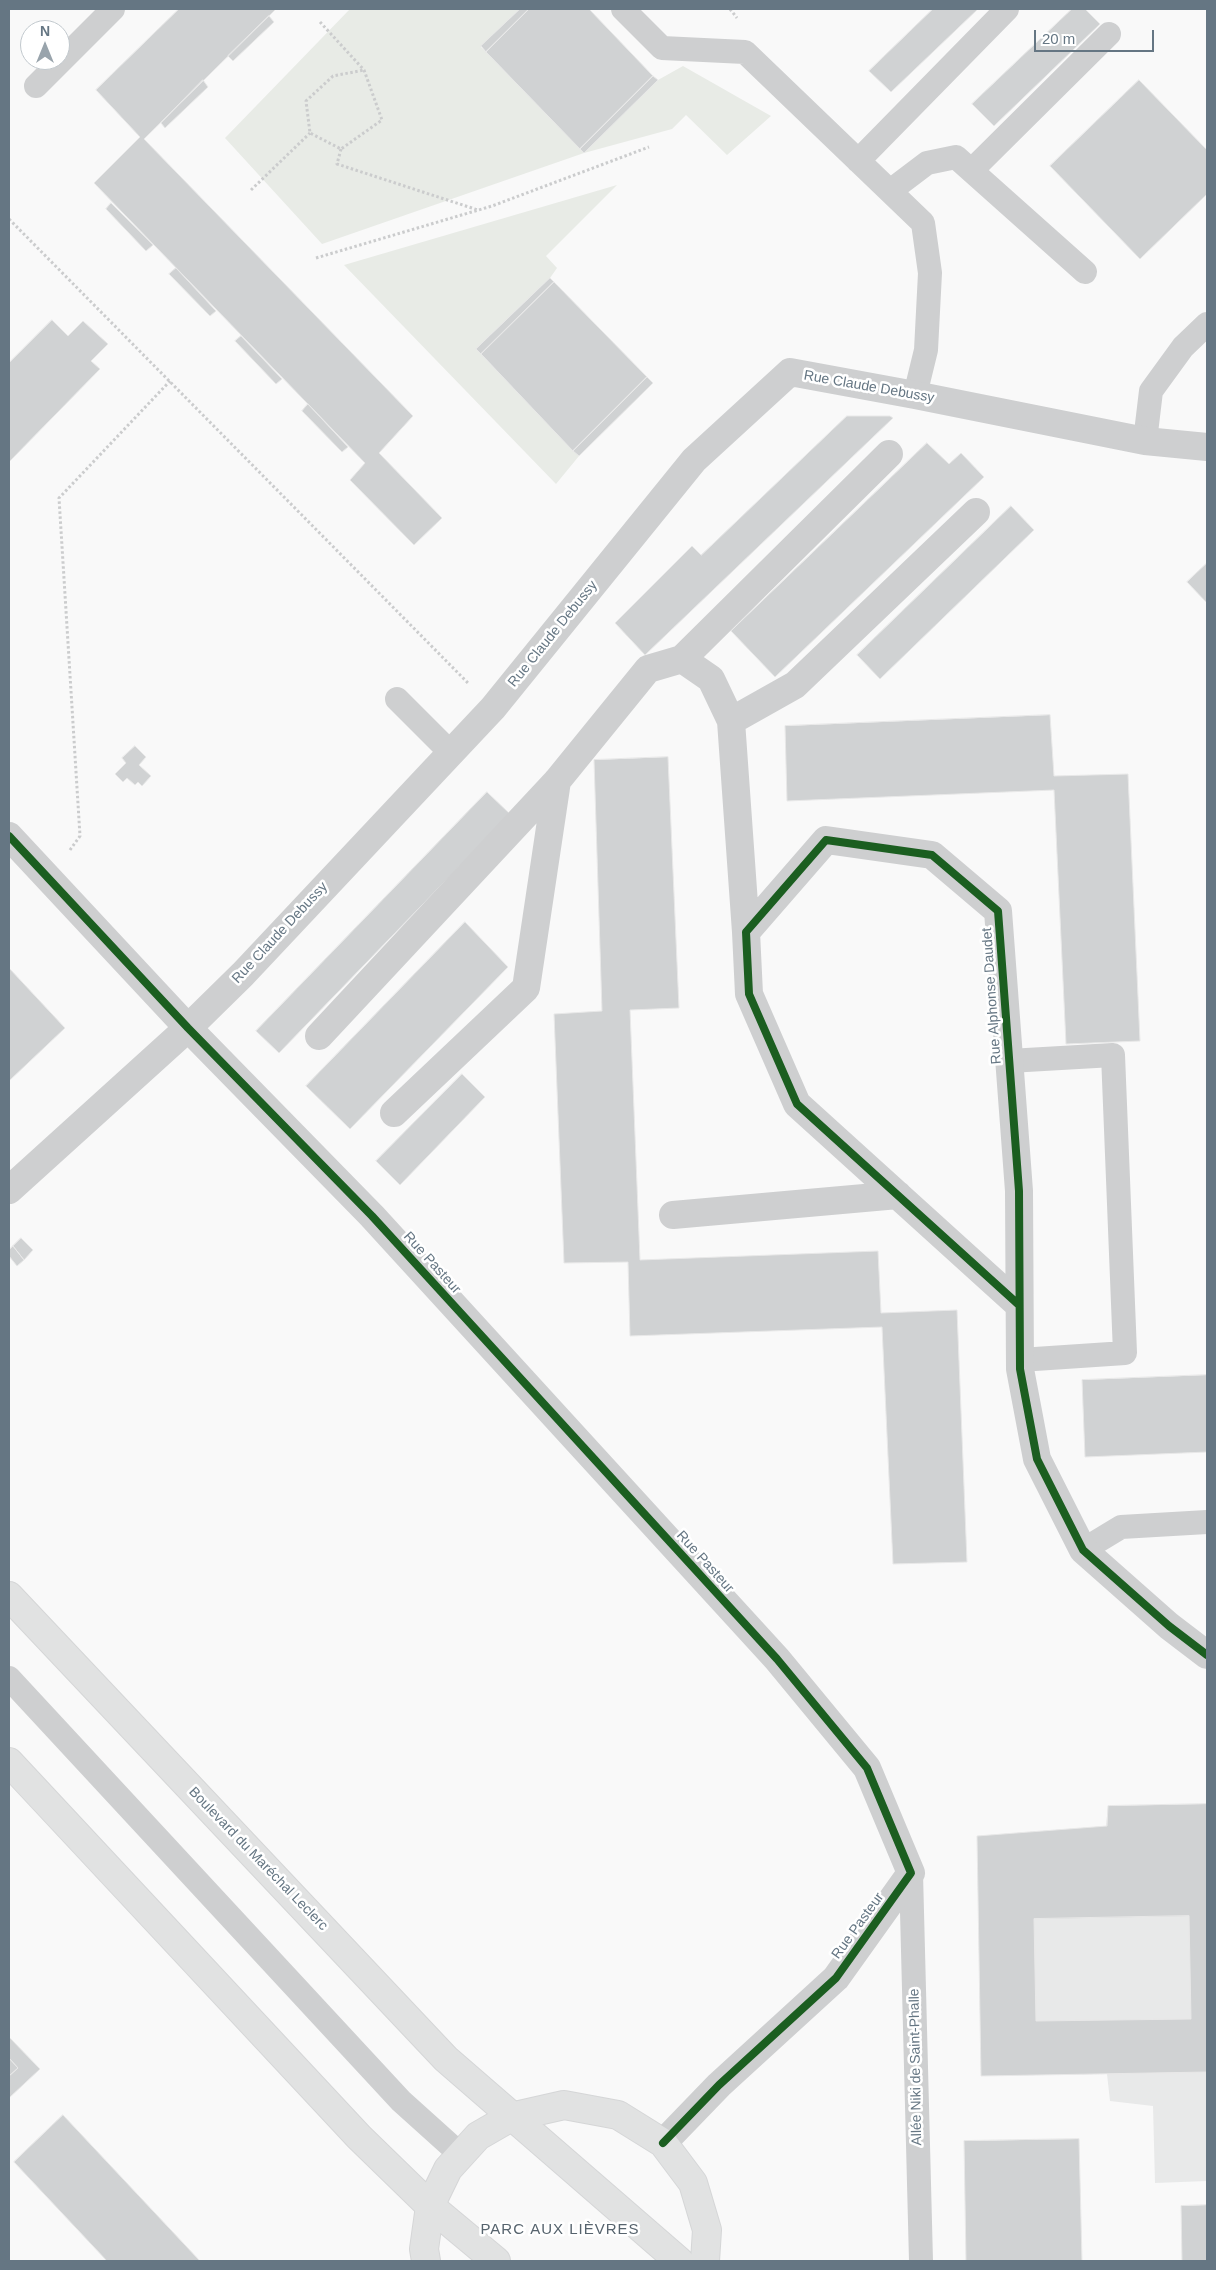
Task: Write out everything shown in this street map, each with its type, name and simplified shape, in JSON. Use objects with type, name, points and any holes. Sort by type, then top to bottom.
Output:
[{"type":"main road","name":"Boulevard du Maréchal Leclerc","points":[[9,1596],[446,2059],[678,2261]]},
{"type":"main road","points":[[9,1762],[359,2137],[430,2206],[496,2261]]},
{"type":"main road","points":[[426,2261],[424,2249],[430,2206],[448,2169],[478,2136],[511,2117],[564,2105],[618,2115],[663,2143],[693,2184],[708,2230],[705,2261]]},
{"type":"street","name":"Rue Claude Debussy","points":[[9,1190],[188,1028],[243,974],[493,708],[694,460],[790,372],[1145,441],[1207,447]]},
{"type":"street","points":[[319,1036],[557,781],[648,669],[682,659],[889,454]]},
{"type":"street","points":[[731,721],[795,685],[976,512]]},
{"type":"street","points":[[682,659],[711,679],[731,721],[749,994],[796,1104],[1020,1305]]},
{"type":"street","points":[[394,1112],[526,988],[557,781]]},
{"type":"street","name":"Rue Pasteur","points":[[9,836],[188,1028],[372,1216],[777,1659],[867,1768],[911,1873],[836,1978],[719,2085],[663,2143]]},
{"type":"street","name":"Rue Alphonse Daudet","points":[[746,932],[826,840],[932,855],[998,911],[1020,1191],[1020,1360],[1037,1459],[1083,1550],[1169,1626],[1207,1655]]},
{"type":"street","points":[[673,1216],[898,1195]]},
{"type":"lane","points":[[36,86],[113,9]]},
{"type":"lane","points":[[623,9],[662,48],[745,52],[923,223],[930,273],[926,350],[915,395]]},
{"type":"lane","points":[[858,161],[1007,9]]},
{"type":"lane","points":[[972,170],[1108,34]]},
{"type":"lane","points":[[890,191],[927,163],[956,157],[1086,272]]},
{"type":"lane","points":[[1145,441],[1151,391],[1182,347],[1207,324]]},
{"type":"lane","points":[[397,699],[450,752]]},
{"type":"lane","points":[[1009,1061],[1113,1055],[1125,1352],[1020,1360]]},
{"type":"lane","points":[[1083,1550],[1121,1527],[1207,1522]]},
{"type":"lane","points":[[9,1678],[401,2101],[461,2155]]},
{"type":"lane","name":"Allée Niki de Saint-Phalle","points":[[911,1873],[921,2261]]},
{"type":"path","points":[[320,22],[364,70],[382,120],[342,149],[337,164],[479,210]]},
{"type":"path","points":[[310,133],[306,101],[333,76],[364,70]]},
{"type":"path","points":[[310,133],[342,149]]},
{"type":"path","points":[[251,190],[310,133]]},
{"type":"path","points":[[316,258],[479,210],[648,147]]},
{"type":"path","points":[[9,219],[493,708]]},
{"type":"path","points":[[50,879],[80,836],[59,498],[170,381]]},
{"type":"shaded area","points":[[350,9],[520,9],[481,47],[584,152],[658,80],[683,66],[771,116],[727,155],[686,115],[672,129],[584,153],[322,244],[225,138]]},
{"type":"shaded area","points":[[617,185],[546,256],[557,268],[550,278],[476,349],[579,456],[556,484],[344,265]]},
{"type":"shaded area","points":[[1207,1804],[1207,2181],[1155,2183],[1153,2106],[1110,2101],[1107,2074],[981,2076],[977,1836],[1106,1826],[1108,1806]]},
{"type":"building","points":[[179,9],[276,9],[144,139],[413,416],[379,453],[442,518],[414,545],[350,480],[365,463],[94,183],[140,137],[96,90]]},
{"type":"building","points":[[520,9],[529,9],[486,52],[481,46]]},
{"type":"building","points":[[529,9],[589,9],[653,76],[580,149],[486,52]]},
{"type":"building","points":[[933,9],[978,9],[891,92],[869,71]]},
{"type":"building","points":[[1072,9],[1085,9],[1100,24],[994,126],[972,104]]},
{"type":"building","points":[[269,16],[274,22],[233,61],[228,56]]},
{"type":"building","points":[[653,76],[658,80],[584,153],[580,149]]},
{"type":"building","points":[[203,80],[208,87],[165,128],[161,123]]},
{"type":"building","points":[[1139,80],[1207,150],[1207,194],[1140,259],[1050,166]]},
{"type":"building","points":[[111,203],[153,245],[146,251],[106,209]]},
{"type":"building","points":[[176,268],[216,311],[210,316],[169,274]]},
{"type":"building","points":[[550,278],[554,282],[481,354],[476,349]]},
{"type":"building","points":[[554,282],[647,377],[573,451],[481,354]]},
{"type":"building","points":[[52,320],[68,336],[83,321],[108,344],[91,361],[100,369],[9,462],[9,363]]},
{"type":"building","points":[[241,336],[282,379],[276,384],[235,341]]},
{"type":"building","points":[[647,377],[653,383],[579,456],[573,451]]},
{"type":"building","points":[[308,404],[348,447],[342,452],[302,411]]},
{"type":"building","points":[[847,416],[890,416],[893,418],[645,655],[615,623],[692,546],[701,555]]},
{"type":"building","points":[[927,443],[949,464],[961,453],[984,477],[775,677],[731,631]]},
{"type":"building","points":[[1011,506],[1034,530],[880,679],[857,655]]},
{"type":"building","points":[[1207,563],[1207,603],[1187,582]]},
{"type":"building","points":[[1050,715],[1054,776],[1128,774],[1140,1041],[1066,1044],[1054,790],[787,801],[785,726]]},
{"type":"building","points":[[135,746],[146,757],[139,765],[151,776],[142,786],[138,782],[135,785],[127,778],[123,782],[115,774],[126,763],[122,758]]},
{"type":"building","points":[[668,757],[679,1008],[630,1010],[640,1260],[878,1251],[881,1313],[957,1310],[967,1562],[893,1564],[882,1327],[630,1336],[628,1262],[564,1263],[554,1014],[602,1011],[594,760]]},
{"type":"building","points":[[487,792],[510,814],[279,1053],[256,1031]]},
{"type":"building","points":[[465,922],[508,967],[350,1129],[306,1086]]},
{"type":"building","points":[[9,968],[65,1028],[9,1081]]},
{"type":"building","points":[[462,1074],[485,1097],[400,1185],[376,1161]]},
{"type":"building","points":[[21,1238],[33,1250],[24,1260],[13,1246]]},
{"type":"building","points":[[13,1246],[24,1260],[17,1266],[9,1256],[9,1250]]},
{"type":"building","points":[[1207,1375],[1207,1452],[1085,1457],[1082,1380]]},
{"type":"building","points":[[1207,1804],[1207,2072],[981,2076],[977,1836],[1107,1826],[1108,1806]],"holes":[[[1189,1916],[1191,2019],[1036,2021],[1034,1919]]]},
{"type":"building","points":[[9,2037],[40,2069],[9,2098],[9,2076],[18,2068],[9,2058]]},
{"type":"building","points":[[9,2058],[18,2068],[9,2076]]},
{"type":"building","points":[[63,2115],[200,2261],[107,2261],[14,2162]]},
{"type":"building","points":[[1079,2139],[1082,2261],[966,2261],[964,2141]]},
{"type":"building","points":[[1207,2205],[1207,2261],[1182,2261],[1181,2206]]},
{"type":"cycle path","points":[[9,836],[188,1028],[372,1216],[777,1659],[867,1768],[911,1873],[836,1978],[719,2085],[663,2143]]},
{"type":"cycle path","points":[[1019,1305],[797,1104],[749,994],[746,932],[826,840],[932,855],[998,911],[1019,1191],[1020,1369],[1037,1459],[1083,1550],[1169,1626],[1207,1655]]},
{"type":"district","name":"PARC AUX LIÈVRES","points":[[560,2230]]}]
